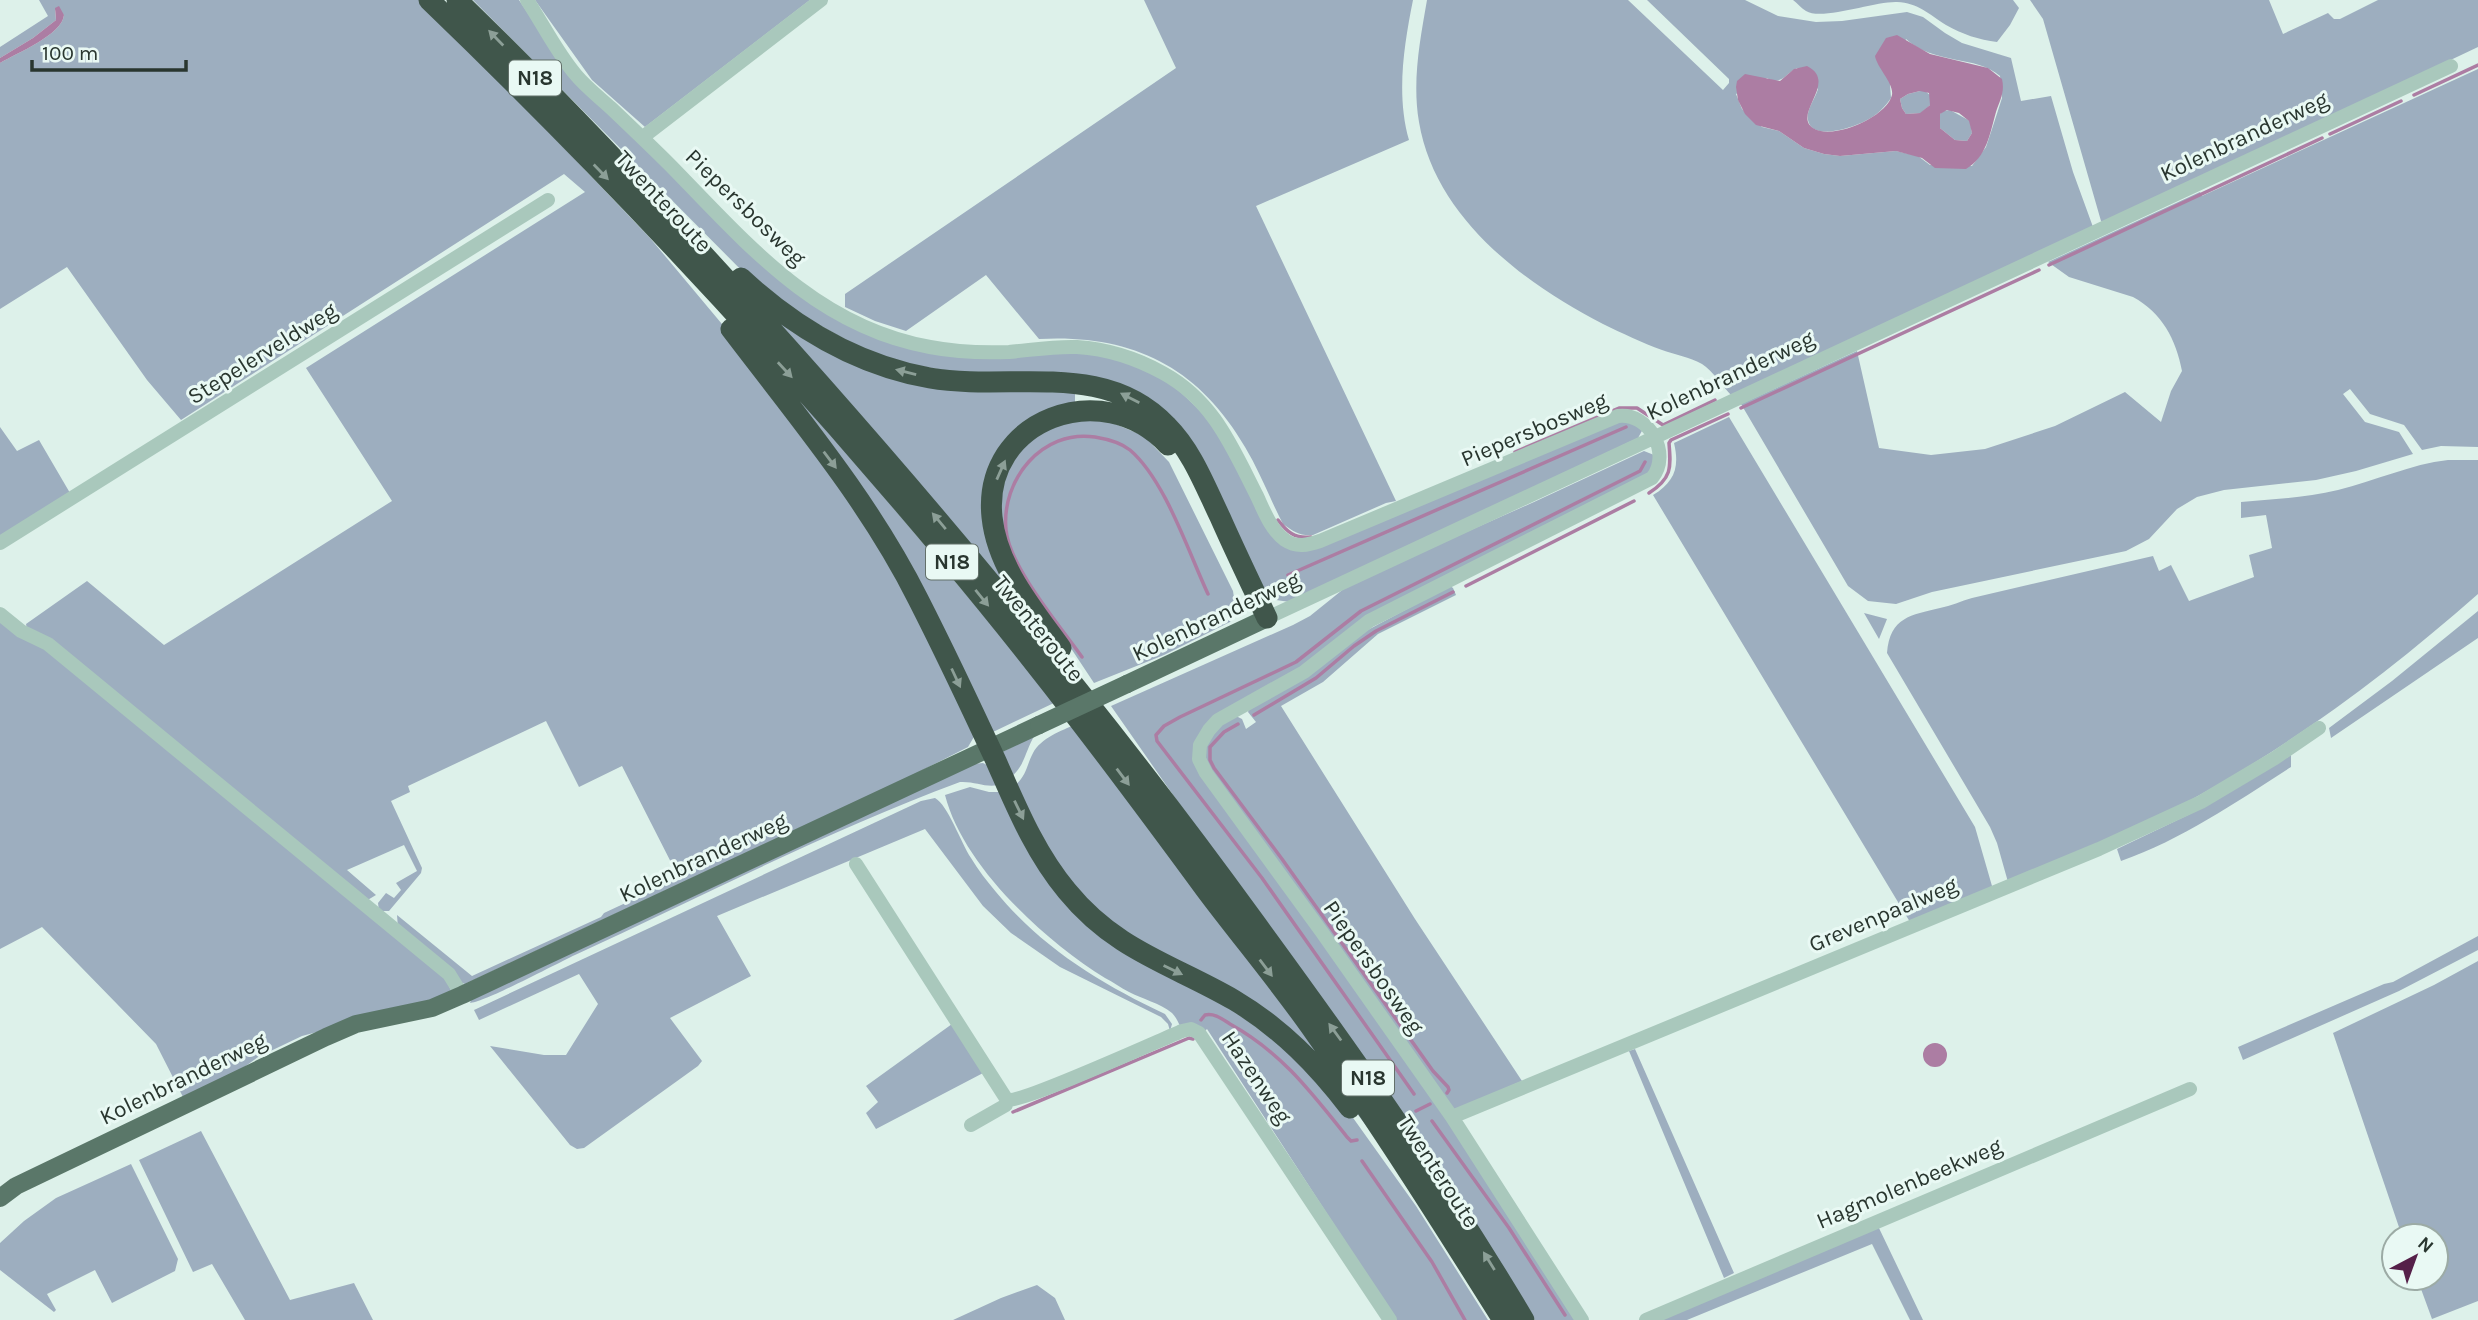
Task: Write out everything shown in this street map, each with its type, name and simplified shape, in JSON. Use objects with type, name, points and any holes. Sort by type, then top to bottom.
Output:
[{"type":"highway","name":"Twenteroute","points":[[429,0],[656,230],[832,422],[950,559],[1055,689],[1314,1031],[1438,1216],[1503,1320]]},
{"type":"highway","name":"Twenteroute","points":[[457,0],[612,158],[746,301],[904,479],[1107,725],[1199,845],[1348,1049],[1449,1196],[1524,1320]]},
{"type":"highway","name":"N18","points":[[612,158],[666,203],[774,307],[802,327],[843,350],[871,362],[930,378],[982,383],[1090,384],[1112,390],[1142,404],[1167,426],[1190,456],[1262,620]]},
{"type":"highway","name":"N18","points":[[656,230],[848,483],[888,543],[918,599],[1041,855],[1059,881],[1080,906],[1105,929],[1136,951],[1232,999],[1257,1015],[1299,1049],[1334,1087],[1438,1216]]},
{"type":"highway","name":"N18","points":[[1107,725],[1074,668],[1017,584],[999,548],[995,532],[992,502],[996,478],[1010,451],[1034,428],[1072,411],[1101,410],[1130,418],[1156,433],[1186,470],[1262,620]]},
{"type":"main road","name":"Kolenbranderweg","points":[[0,1198],[25,1181],[326,1037],[356,1024],[432,1008],[462,995],[1262,620]]},
{"type":"street","name":"Piepersbosweg","points":[[527,0],[576,75],[643,137],[773,268],[798,289],[839,314],[899,340],[962,352],[1010,352],[1052,347],[1099,349],[1166,374],[1215,418],[1231,441],[1271,524],[1284,540],[1293,544],[1304,546],[1320,541],[1618,416],[1636,416],[1655,437],[1660,461],[1658,471],[1644,483],[1369,621],[1304,672],[1218,720],[1200,744],[1199,759],[1214,786],[1321,931],[1452,1117],[1582,1320]]},
{"type":"street","points":[[643,137],[821,0]]},
{"type":"street","name":"Kolenbranderweg","points":[[1262,620],[2451,66]]},
{"type":"street","name":"Stepelerveldweg","points":[[0,543],[548,200]]},
{"type":"street","points":[[0,614],[20,631],[47,644],[449,974],[462,995]]},
{"type":"street","name":"Grevenpaalweg","points":[[1452,1117],[2099,849],[2201,802],[2319,728]]},
{"type":"street","points":[[856,864],[1007,1100],[1006,1105],[971,1125]]},
{"type":"street","name":"Hazenweg","points":[[1007,1100],[1014,1101],[1040,1091],[1182,1031],[1191,1029],[1199,1033],[1390,1320]]},
{"type":"street","name":"Hagmolenbeekweg","points":[[1646,1320],[2190,1089]]},
{"type":"shaded area","points":[[39,0],[423,0],[650,238],[737,342],[868,517],[975,735],[968,747],[909,777],[465,984],[462,983],[398,928],[397,915],[472,976],[679,878],[622,766],[579,787],[546,721],[408,786],[410,792],[391,801],[422,868],[421,873],[389,911],[379,911],[378,903],[386,893],[394,898],[401,890],[396,883],[417,871],[404,845],[347,870],[376,895],[366,901],[27,629],[26,624],[87,581],[164,645],[392,501],[306,368],[585,192],[564,174],[181,420],[147,380],[67,267],[0,309],[0,63],[56,30],[64,15],[55,10],[56,20],[0,58],[0,47],[48,16]]},
{"type":"shaded area","points":[[473,0],[519,0],[568,73],[796,293],[917,348],[1072,350],[1127,360],[1173,385],[1208,418],[1293,547],[1623,419],[1643,429],[1638,438],[1290,602],[1276,600],[1265,593],[1151,404],[886,362],[767,296]]},
{"type":"shaded area","points":[[535,0],[810,0],[645,127],[592,80]]},
{"type":"shaded area","points":[[1144,0],[1413,0],[1404,52],[1402,88],[1409,140],[1256,206],[1396,501],[1313,535],[1297,533],[1283,524],[1245,447],[1206,395],[1183,376],[1159,361],[1103,342],[1039,339],[986,275],[906,331],[845,307],[845,294],[1176,68]]},
{"type":"shaded area","points":[[1427,0],[1628,0],[1723,90],[1729,79],[1647,0],[1745,0],[1778,16],[1816,22],[1907,12],[1923,17],[1962,43],[2011,58],[2021,101],[2051,96],[2073,172],[2093,227],[1731,395],[1702,364],[1617,331],[1543,289],[1487,243],[1463,217],[1443,188],[1428,156],[1419,122],[1417,76]],"holes":[[[1906,39],[1917,47],[1942,57],[1979,65],[2000,76],[2002,98],[1986,147],[1972,166],[1930,165],[1918,156],[1896,151],[1840,156],[1804,148],[1779,131],[1762,127],[1742,109],[1736,94],[1767,78],[1779,80],[1797,68],[1818,89],[1808,112],[1811,127],[1825,132],[1844,129],[1867,120],[1883,108],[1891,98],[1890,85]]]},
{"type":"shaded area","points":[[1793,0],[2013,0],[2019,8],[1997,42],[1958,31],[1911,4],[1887,3],[1824,14],[1806,11]]},
{"type":"shaded area","points":[[2030,0],[2269,0],[2283,34],[2328,13],[2334,19],[2340,19],[2378,0],[2478,0],[2478,47],[2105,224],[2101,221],[2043,19]]},
{"type":"shaded area","points":[[59,6],[64,15],[56,30],[0,63],[0,58],[56,20],[55,8]]},
{"type":"shaded area","points":[[1897,35],[1930,54],[1988,68],[2002,79],[2002,96],[1987,144],[1979,158],[1966,169],[1935,168],[1922,158],[1896,151],[1840,156],[1804,148],[1779,131],[1756,125],[1745,114],[1738,100],[1737,81],[1745,74],[1780,81],[1794,69],[1807,66],[1816,73],[1818,80],[1808,115],[1808,122],[1813,128],[1833,131],[1858,125],[1880,111],[1892,95],[1875,56],[1886,38]],"holes":[[[1920,91],[1929,93],[1930,105],[1920,113],[1906,114],[1900,99]],[[1947,110],[1959,113],[1969,121],[1972,133],[1967,141],[1955,140],[1940,128],[1940,114]]]},
{"type":"shaded area","points":[[2478,69],[2478,447],[2441,446],[2422,450],[2404,425],[2370,414],[2350,389],[2343,394],[2365,422],[2399,432],[2413,454],[2316,480],[2224,490],[2197,497],[2177,509],[2149,539],[2126,551],[1932,592],[1896,604],[1868,601],[1848,586],[1741,404],[1857,351],[1879,448],[1931,455],[1985,449],[2055,426],[2125,392],[2161,422],[2171,391],[2182,371],[2172,338],[2160,319],[2133,297],[2069,277],[2048,262],[2200,192],[2202,196]]},
{"type":"shaded area","points":[[1924,90],[1931,96],[1930,105],[1921,113],[1906,114],[1900,99]]},
{"type":"shaded area","points":[[1950,110],[1970,121],[1972,133],[1967,141],[1955,140],[1940,128],[1940,114]]},
{"type":"shaded area","points":[[765,311],[834,351],[1075,393],[1075,402],[1065,408],[993,477],[1019,606]]},
{"type":"shaded area","points":[[783,376],[1056,702],[993,732],[927,604]]},
{"type":"shaded area","points":[[1096,416],[1144,436],[1169,462],[1233,591],[1236,611],[1230,622],[1164,655],[1094,683],[1013,561],[1000,524],[1001,492],[1011,463],[1029,442],[1046,428]]},
{"type":"shaded area","points":[[1729,417],[1975,827],[1992,886],[1990,889],[1910,922],[1653,495],[1666,485],[1674,474],[1674,443]]},
{"type":"shaded area","points":[[0,427],[17,451],[39,440],[70,493],[0,537]]},
{"type":"shaded area","points":[[1644,451],[1654,455],[1655,470],[1446,580],[1303,668],[1223,712],[1195,747],[1449,1120],[1577,1320],[1535,1320],[1497,1259],[1111,706],[1293,625],[1310,616],[1351,583]]},
{"type":"shaded area","points":[[2448,460],[2478,460],[2478,594],[2358,692],[2232,776],[2141,826],[2008,882],[1990,827],[1887,653],[1892,632],[1897,625],[1911,616],[1972,598],[2153,556],[2159,571],[2171,565],[2189,601],[2254,577],[2249,555],[2272,548],[2266,515],[2241,518],[2241,502],[2326,493],[2420,465]]},
{"type":"shaded area","points":[[1450,586],[1456,595],[1378,634],[1323,682],[1281,706],[1415,919],[1522,1081],[1452,1111],[1207,770],[1205,745],[1217,728],[1236,716],[1242,719],[1246,729],[1256,722],[1248,712],[1250,707],[1349,640]]},
{"type":"shaded area","points":[[2478,611],[2478,638],[2331,738],[2329,728]]},
{"type":"shaded area","points":[[1864,613],[1887,619],[1879,639]]},
{"type":"shaded area","points":[[0,620],[39,643],[442,973],[451,990],[449,994],[438,1000],[302,1036],[258,1057],[232,1076],[183,1097],[156,1044],[42,927],[0,949]]},
{"type":"shaded area","points":[[1076,724],[1305,1034],[1371,1132],[1331,1079],[1162,961],[1077,896],[1012,788],[1023,776],[1033,753],[1041,743]]},
{"type":"shaded area","points":[[1035,735],[1022,764],[1009,778],[1002,752]]},
{"type":"shaded area","points":[[2291,755],[2291,767],[2229,806],[2188,831],[2121,861],[2117,849],[2190,814]]},
{"type":"shaded area","points":[[983,763],[1002,784],[991,786],[960,782],[862,821],[504,990],[470,1003],[472,998],[973,764]]},
{"type":"shaded area","points":[[970,787],[1000,792],[1064,892],[1254,1018],[1351,1115],[1416,1206],[1488,1320],[1396,1320],[1207,1029],[1204,1032],[1180,1026],[1167,1010],[1126,990],[1082,962],[1033,923],[988,874],[969,848],[945,795]]},
{"type":"shaded area","points":[[935,798],[945,808],[977,867],[1014,912],[1074,963],[1165,1014],[1172,1024],[1170,1031],[1168,1024],[1161,1017],[1060,967],[1011,933],[983,906],[925,829],[717,916],[751,976],[670,1018],[702,1061],[584,1148],[577,1149],[570,1145],[490,1046],[544,1055],[566,1055],[598,1004],[579,974],[479,1020],[474,1010],[921,801]]},
{"type":"shaded area","points":[[2478,936],[2478,950],[2399,991],[2243,1060],[2238,1047],[2393,982]]},
{"type":"shaded area","points":[[2478,961],[2478,1301],[2432,1319],[2422,1292],[2450,1292],[2450,1222],[2397,1222],[2333,1033]]},
{"type":"shaded area","points":[[952,1024],[985,1072],[876,1129],[866,1113],[878,1102],[866,1086]]},
{"type":"shaded area","points":[[1930,1043],[1940,1043],[1947,1050],[1947,1060],[1940,1067],[1930,1067],[1923,1060],[1923,1050]]},
{"type":"shaded area","points":[[1635,1049],[1734,1273],[1724,1278],[1629,1051]]},
{"type":"shaded area","points":[[201,1131],[290,1300],[354,1283],[373,1320],[245,1320],[212,1264],[193,1272],[139,1160]]},
{"type":"shaded area","points":[[131,1164],[178,1259],[175,1271],[112,1303],[95,1270],[47,1294],[56,1310],[54,1312],[0,1270],[0,1243],[24,1221],[56,1198]]},
{"type":"shaded area","points":[[1878,1226],[1923,1320],[1910,1320],[1872,1244],[1687,1320],[1657,1320]]},
{"type":"shaded area","points":[[1037,1285],[1055,1298],[1065,1320],[953,1320],[1001,1298]]},
{"type":"waterway","points":[[2414,95],[2478,65]]},
{"type":"waterway","points":[[2330,134],[2401,101]]},
{"type":"waterway","points":[[2049,265],[2322,138]]},
{"type":"waterway","points":[[1741,408],[2039,270]]},
{"type":"waterway","points":[[1515,452],[1619,408],[1637,408],[1663,425],[1715,400]]},
{"type":"waterway","points":[[1649,493],[1666,477],[1671,440],[1728,414]]},
{"type":"waterway","points":[[1288,575],[1626,427]]},
{"type":"waterway","points":[[1082,657],[1026,578],[1009,545],[1006,530],[1006,511],[1018,476],[1042,450],[1058,441],[1076,437],[1109,440],[1130,450],[1143,463],[1165,497],[1208,594]]},
{"type":"waterway","points":[[1414,1094],[1262,878],[1157,741],[1156,735],[1164,726],[1180,717],[1296,662],[1361,611],[1640,471],[1645,462]]},
{"type":"waterway","points":[[1466,586],[1634,501]]},
{"type":"waterway","points":[[1278,520],[1292,534],[1311,537]]},
{"type":"waterway","points":[[1254,715],[1316,678],[1376,631],[1453,592]]},
{"type":"waterway","points":[[1238,724],[1224,732],[1210,747],[1210,760],[1214,768],[1433,1071],[1448,1087],[1447,1093]]},
{"type":"waterway","points":[[1201,1020],[1205,1015],[1218,1017],[1265,1047],[1294,1074],[1347,1137],[1351,1141],[1357,1140]]},
{"type":"waterway","points":[[1013,1112],[1189,1038],[1193,1039]]},
{"type":"waterway","points":[[1416,1111],[1430,1104]]},
{"type":"waterway","points":[[1432,1121],[1509,1228],[1565,1315]]},
{"type":"waterway","points":[[1362,1161],[1432,1262],[1465,1320]]}]
